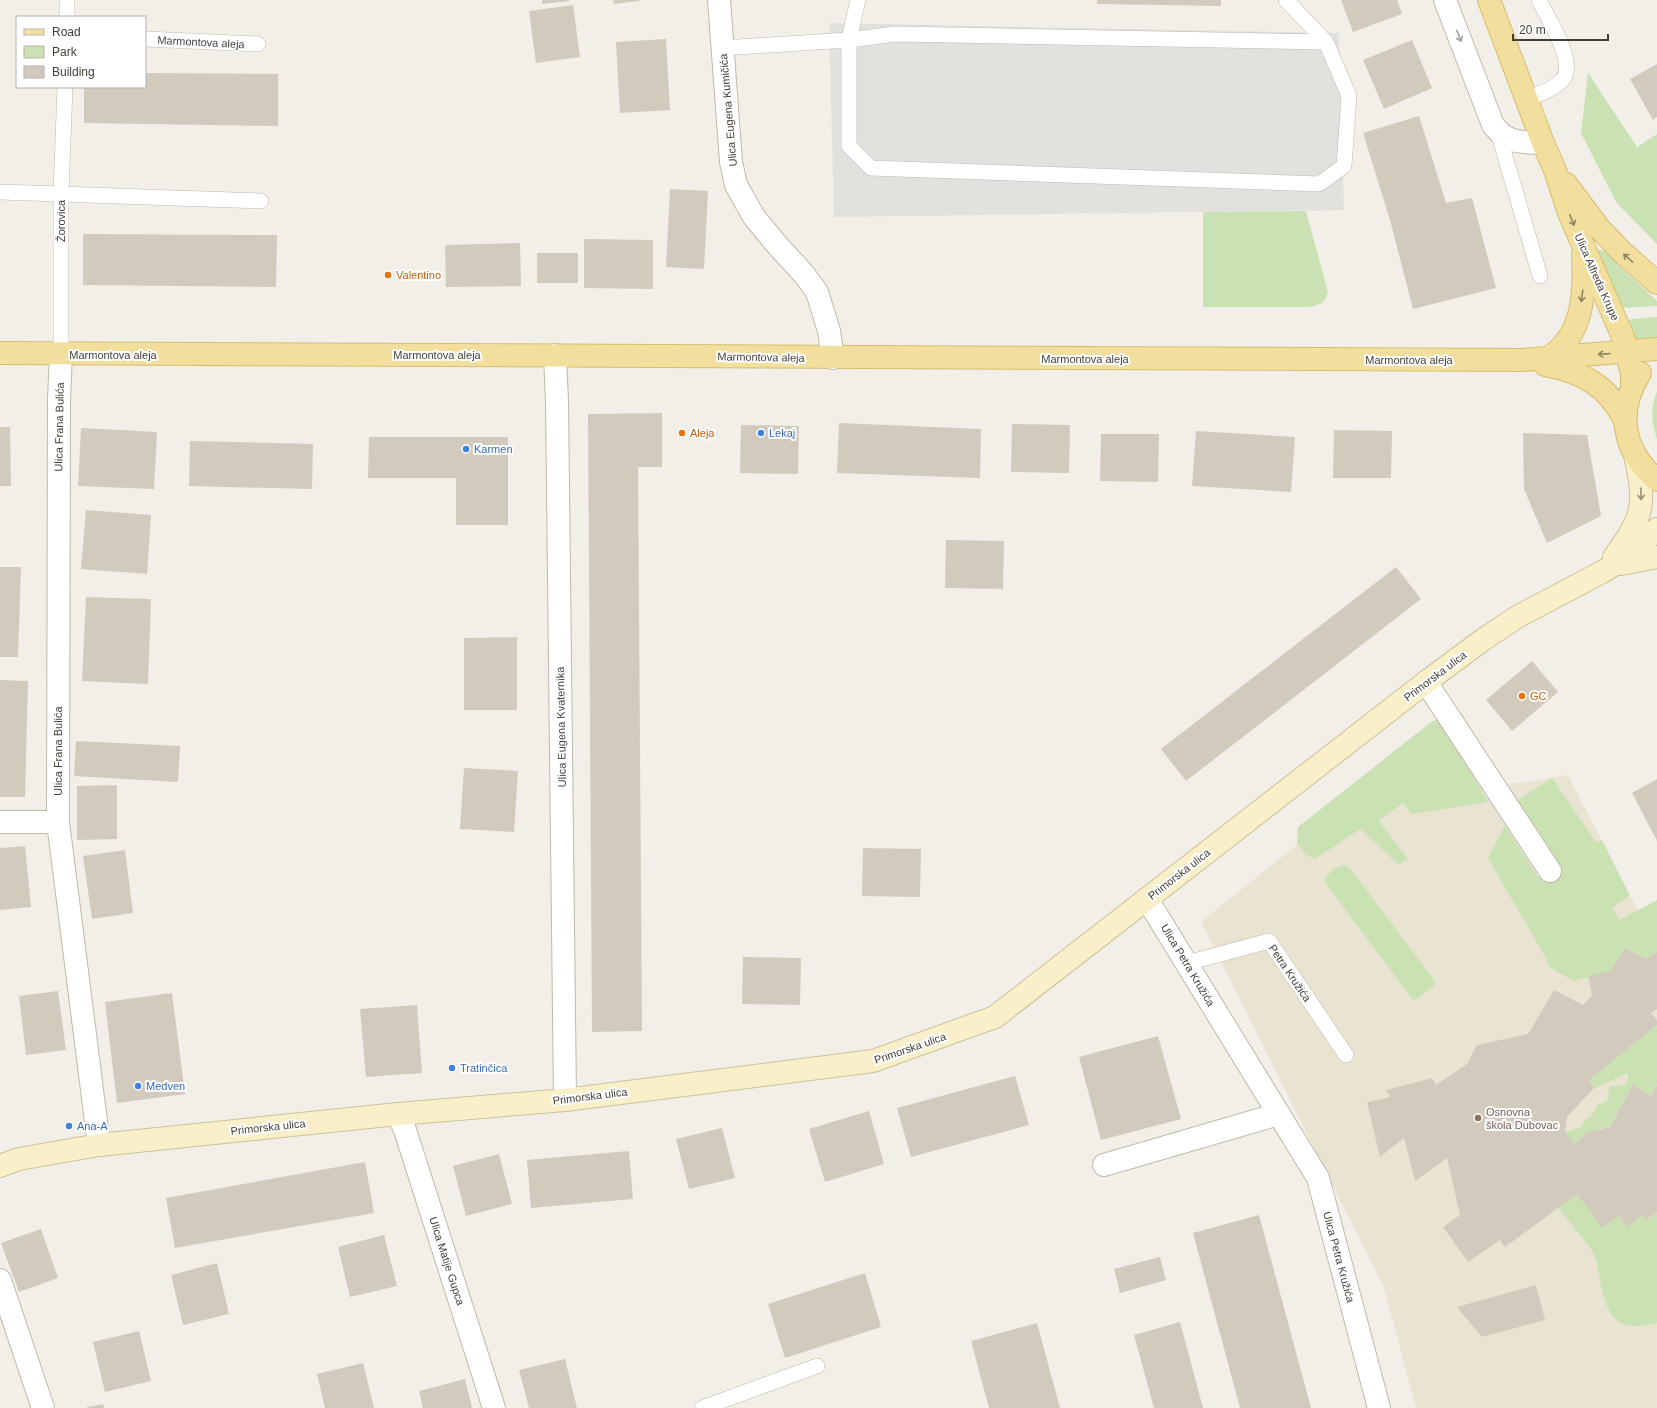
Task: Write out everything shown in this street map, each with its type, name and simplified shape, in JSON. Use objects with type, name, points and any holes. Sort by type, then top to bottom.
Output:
[{"type":"main road","name":"Ulica Alfreda Krupe","points":[[1489,0],[1542,143],[1556,170],[1599,228],[1622,252],[1657,283]]},
{"type":"main road","name":"Ulica Alfreda Krupe","points":[[1556,170],[1569,213],[1614,314],[1628,352],[1632,374],[1632,385]]},
{"type":"main road","points":[[1548,358],[1558,352],[1566,343],[1573,332],[1579,317],[1583,287],[1582,243]]},
{"type":"main road","name":"Marmontova aleja","points":[[0,353],[61,355],[555,355],[833,358],[1522,360],[1657,349]]},
{"type":"main road","points":[[1657,356],[1642,369],[1632,385],[1626,402],[1625,420],[1628,439],[1635,456],[1646,470],[1657,480]]},
{"type":"main road","name":"Marmontova aleja","points":[[1522,360],[1553,366],[1584,376],[1614,401],[1625,420]]},
{"type":"main road","name":"Primorska ulica","points":[[1609,568],[1635,526],[1640,509],[1642,493],[1635,456]]},
{"type":"main road","name":"Primorska ulica","points":[[0,1166],[19,1159],[99,1145],[398,1114],[565,1100],[873,1061],[995,1017],[1426,682],[1484,639],[1517,617],[1609,568],[1630,555],[1657,529]]},
{"type":"main road","points":[[1609,568],[1657,557]]},
{"type":"street","name":"Ulica Eugena Kumičića","points":[[719,0],[731,162],[736,185],[754,217],[803,273],[817,292],[830,331],[833,358]]},
{"type":"street","points":[[1445,0],[1492,125],[1498,132],[1515,142],[1542,143]]},
{"type":"street","name":"Ulica Frana Bulića","points":[[61,355],[59,399],[58,822],[99,1145]]},
{"type":"street","name":"Ulica Eugena Kvaternika","points":[[555,355],[557,401],[565,1100]]},
{"type":"street","points":[[1426,682],[1550,871]]},
{"type":"street","points":[[0,822],[58,822]]},
{"type":"street","name":"Ulica Petra Kružića","points":[[1147,899],[1318,1178],[1379,1408]]},
{"type":"street","name":"Ulica Matije Gupca","points":[[398,1114],[494,1408]]},
{"type":"street","points":[[1104,1165],[1279,1114]]},
{"type":"street","points":[[0,1280],[43,1408]]},
{"type":"lane","points":[[67,0],[67,16]]},
{"type":"lane","points":[[858,0],[849,40],[849,146],[871,168],[1319,184],[1344,166],[1349,96],[1326,42],[1286,0]]},
{"type":"lane","points":[[1526,99],[1552,89],[1562,81],[1567,74],[1567,60],[1563,49],[1539,0]]},
{"type":"lane","points":[[722,48],[849,40],[895,34],[1326,42]]},
{"type":"lane","name":"Marmontova aleja","points":[[146,39],[258,44]]},
{"type":"lane","name":"Žorovica","points":[[61,355],[61,194],[66,88]]},
{"type":"lane","points":[[1498,132],[1540,276]]},
{"type":"lane","points":[[0,192],[261,201]]},
{"type":"lane","name":"Petra Kružića","points":[[1187,963],[1269,941],[1346,1055]]},
{"type":"lane","points":[[702,1408],[817,1366]]},
{"type":"shaded area","points":[[829,23],[1339,33],[1344,210],[834,217]]},
{"type":"shaded area","name":"Osnovna škola Dubovac","points":[[1462,712],[1498,786],[1568,775],[1657,948],[1657,1408],[1416,1408],[1384,1288],[1201,922]]},
{"type":"green space","points":[[1588,73],[1637,147],[1657,134],[1657,244],[1616,202],[1581,133]]},
{"type":"green space","points":[[1306,211],[1328,292],[1324,301],[1308,307],[1203,307],[1203,212]]},
{"type":"green space","points":[[1600,250],[1607,252],[1618,265],[1657,301],[1657,306],[1619,308],[1596,251]]},
{"type":"green space","points":[[1657,317],[1657,338],[1636,340],[1633,338],[1624,320]]},
{"type":"green space","points":[[1657,391],[1657,439],[1653,426],[1652,410]]},
{"type":"green space","points":[[1437,719],[1442,723],[1488,802],[1411,814],[1403,803],[1379,821],[1408,859],[1399,865],[1360,829],[1315,859],[1306,855],[1297,843],[1298,827]]},
{"type":"green space","points":[[1552,778],[1596,842],[1602,840],[1630,896],[1612,908],[1620,920],[1657,900],[1657,952],[1646,959],[1625,948],[1611,971],[1573,981],[1548,966],[1547,960],[1488,858],[1505,826],[1538,877],[1560,865],[1516,801]]},
{"type":"green space","points":[[1344,865],[1349,867],[1435,981],[1434,986],[1414,1001],[1326,884],[1326,877],[1330,872],[1335,868]]},
{"type":"green space","points":[[1657,1025],[1657,1085],[1651,1097],[1633,1084],[1610,1126],[1588,1132],[1574,1144],[1565,1132],[1582,1127],[1584,1121],[1591,1117],[1598,1104],[1604,1103],[1608,1099],[1610,1086],[1627,1085],[1628,1073],[1594,1088],[1589,1080]]},
{"type":"green space","points":[[1577,1194],[1602,1228],[1619,1216],[1627,1227],[1642,1215],[1647,1220],[1657,1212],[1657,1323],[1630,1326],[1620,1323],[1608,1308],[1604,1298],[1593,1252],[1558,1208]]},
{"type":"building","points":[[542,0],[569,0],[569,1],[542,4]]},
{"type":"building","points":[[613,0],[639,0],[639,1],[614,4]]},
{"type":"building","points":[[1097,0],[1221,0],[1221,6],[1097,4]]},
{"type":"building","points":[[1341,0],[1397,0],[1402,14],[1353,32]]},
{"type":"building","points":[[573,5],[580,57],[536,63],[529,11]]},
{"type":"building","points":[[666,39],[670,110],[620,113],[616,42]]},
{"type":"building","points":[[1412,40],[1432,88],[1384,109],[1363,60]]},
{"type":"building","points":[[1657,64],[1657,117],[1653,120],[1630,79]]},
{"type":"building","points":[[146,73],[278,74],[278,126],[84,123],[84,88],[146,88]]},
{"type":"building","points":[[1419,116],[1446,203],[1472,198],[1496,288],[1413,309],[1390,220],[1363,133]]},
{"type":"building","points":[[670,189],[708,191],[704,269],[666,267]]},
{"type":"building","points":[[83,234],[277,235],[276,287],[83,285]]},
{"type":"building","points":[[584,239],[653,240],[653,289],[584,288]]},
{"type":"building","points":[[520,243],[521,286],[446,287],[445,245]]},
{"type":"building","points":[[537,253],[578,253],[578,283],[537,283]]},
{"type":"building","points":[[662,413],[662,467],[638,467],[642,1031],[592,1032],[588,414]]},
{"type":"building","points":[[839,423],[981,429],[980,478],[837,473]]},
{"type":"building","points":[[1012,424],[1070,425],[1069,473],[1011,472]]},
{"type":"building","points":[[741,425],[799,426],[798,474],[740,473]]},
{"type":"building","points":[[0,427],[10,427],[11,486],[0,486]]},
{"type":"building","points":[[81,428],[157,432],[154,489],[78,486]]},
{"type":"building","points":[[1334,430],[1392,431],[1391,478],[1333,478]]},
{"type":"building","points":[[1196,431],[1295,437],[1291,492],[1192,486]]},
{"type":"building","points":[[1523,433],[1587,435],[1601,516],[1547,543],[1524,489]]},
{"type":"building","points":[[1101,434],[1159,434],[1158,482],[1100,481]]},
{"type":"building","points":[[369,437],[508,437],[508,525],[456,525],[456,478],[368,478]]},
{"type":"building","points":[[190,441],[313,444],[312,489],[189,486]]},
{"type":"building","points":[[86,510],[151,515],[147,574],[81,569]]},
{"type":"building","points":[[946,540],[1004,541],[1003,589],[945,588]]},
{"type":"building","points":[[0,567],[21,567],[18,657],[0,657]]},
{"type":"building","points":[[1396,567],[1421,599],[1186,781],[1161,749]]},
{"type":"building","points":[[86,597],[151,599],[148,684],[82,681]]},
{"type":"building","points":[[517,637],[517,710],[464,710],[464,638]]},
{"type":"building","name":"GC","points":[[1532,661],[1558,692],[1512,731],[1486,700]]},
{"type":"building","points":[[0,680],[28,681],[25,797],[0,797]]},
{"type":"building","points":[[76,741],[180,746],[178,782],[74,776]]},
{"type":"building","points":[[464,768],[518,771],[514,832],[460,829]]},
{"type":"building","points":[[1657,779],[1657,841],[1632,793]]},
{"type":"building","points":[[117,785],[117,839],[77,840],[77,786]]},
{"type":"building","points":[[25,846],[31,907],[0,910],[0,848]]},
{"type":"building","points":[[863,848],[921,849],[920,897],[862,896]]},
{"type":"building","points":[[125,850],[133,913],[92,919],[83,856]]},
{"type":"building","points":[[1625,948],[1646,959],[1657,952],[1657,1009],[1651,1013],[1657,1020],[1657,1025],[1589,1080],[1594,1088],[1567,1117],[1565,1132],[1574,1144],[1588,1132],[1610,1127],[1633,1084],[1651,1097],[1657,1085],[1657,1212],[1646,1220],[1642,1215],[1627,1227],[1619,1216],[1602,1228],[1577,1194],[1505,1247],[1500,1240],[1468,1262],[1443,1227],[1460,1215],[1447,1158],[1415,1181],[1404,1138],[1380,1157],[1367,1102],[1390,1097],[1386,1090],[1432,1078],[1436,1085],[1467,1064],[1477,1045],[1528,1034],[1554,990],[1583,1005],[1592,995],[1588,976],[1611,971]]},
{"type":"building","points":[[743,957],[801,958],[800,1005],[742,1004]]},
{"type":"building","points":[[58,991],[66,1050],[26,1055],[19,996]]},
{"type":"building","points":[[172,993],[185,1094],[117,1103],[105,1002]]},
{"type":"building","points":[[417,1005],[422,1073],[366,1077],[360,1009]]},
{"type":"building","points":[[1158,1036],[1181,1119],[1101,1140],[1079,1057]]},
{"type":"building","points":[[1015,1076],[1029,1125],[911,1157],[897,1108]]},
{"type":"building","points":[[869,1111],[884,1164],[825,1182],[809,1129]]},
{"type":"building","points":[[722,1128],[735,1178],[689,1189],[676,1139]]},
{"type":"building","points":[[629,1151],[633,1199],[531,1208],[527,1160]]},
{"type":"building","points":[[499,1154],[512,1204],[466,1216],[453,1166]]},
{"type":"building","points":[[365,1162],[374,1213],[175,1248],[166,1198]]},
{"type":"building","points":[[1259,1215],[1311,1408],[1240,1408],[1193,1233]]},
{"type":"building","points":[[41,1229],[58,1278],[19,1292],[1,1243]]},
{"type":"building","points":[[384,1235],[397,1286],[350,1297],[338,1247]]},
{"type":"building","points":[[1160,1257],[1166,1280],[1120,1293],[1114,1269]]},
{"type":"building","points":[[217,1263],[229,1314],[183,1325],[171,1275]]},
{"type":"building","points":[[865,1273],[881,1327],[785,1358],[768,1304]]},
{"type":"building","points":[[1536,1285],[1545,1320],[1482,1337],[1457,1307]]},
{"type":"building","points":[[1180,1322],[1203,1408],[1154,1408],[1134,1335]]},
{"type":"building","points":[[1037,1323],[1060,1408],[989,1408],[971,1341]]},
{"type":"building","points":[[139,1331],[151,1381],[105,1392],[93,1342]]},
{"type":"building","points":[[565,1359],[577,1408],[529,1408],[519,1370]]},
{"type":"building","points":[[363,1363],[374,1408],[325,1408],[317,1374]]},
{"type":"building","points":[[465,1379],[472,1408],[423,1408],[419,1391]]},
{"type":"building","points":[[103,1404],[104,1408],[87,1408],[87,1407]]},
{"type":"place","name":"Valentino","points":[[388,275]]},
{"type":"place","name":"Aleja","points":[[682,433]]},
{"type":"place","name":"Lekaj","points":[[761,433]]},
{"type":"place","name":"Karmen","points":[[466,449]]},
{"type":"place","name":"GC","points":[[1522,696]]},
{"type":"place","name":"Tratinčica","points":[[452,1068]]},
{"type":"place","name":"Medven","points":[[138,1086]]},
{"type":"place","name":"Osnovna škola Dubovac","points":[[1478,1118]]},
{"type":"place","name":"Ana-A","points":[[69,1126]]}]
